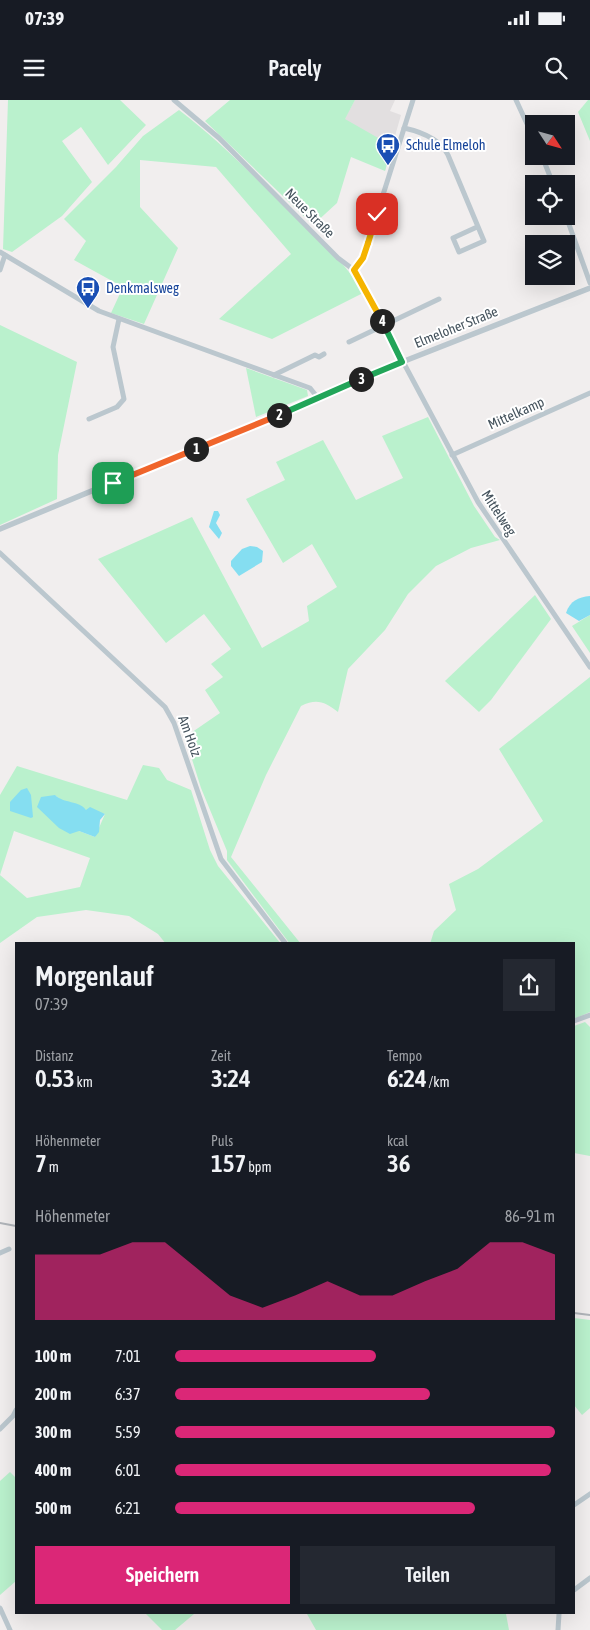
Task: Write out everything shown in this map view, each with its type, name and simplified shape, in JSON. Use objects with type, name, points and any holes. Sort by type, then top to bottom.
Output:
[{"type":"street","name":"Neue Straße","points":[[174,100],[219,138],[338,258],[354,270],[402,362]]},
{"type":"street","points":[[354,270],[363,258],[413,100]]},
{"type":"street","points":[[516,100],[525,119]]},
{"type":"street","points":[[404,128],[430,136],[444,147],[484,241],[459,252],[453,238],[477,227]]},
{"type":"street","points":[[569,225],[590,282]]},
{"type":"street","points":[[0,270],[2,254],[90,306],[119,319],[310,388],[318,398]]},
{"type":"street","name":"Elmeloher Straße","points":[[0,529],[402,362],[590,288]]},
{"type":"street","points":[[349,342],[439,299]]},
{"type":"street","points":[[89,419],[117,407],[124,399],[114,347],[119,319]]},
{"type":"street","points":[[274,375],[315,355],[319,357],[324,354]]},
{"type":"street","name":"Mittelweg","points":[[402,362],[478,502],[590,667]]},
{"type":"street","name":"Mittelkamp","points":[[452,455],[590,393]]},
{"type":"street","name":"Am Holz","points":[[0,553],[165,707],[174,723],[221,859],[284,942]]},
{"type":"street","points":[[575,1021],[590,1015]]},
{"type":"street","points":[[0,1253],[9,1249]]},
{"type":"street","points":[[0,1429],[15,1412]]},
{"type":"street","points":[[575,1504],[590,1494]]},
{"type":"street","points":[[575,1589],[590,1578]]},
{"type":"street","points":[[0,1608],[10,1630]]},
{"type":"street","points":[[558,1630],[559,1614]]},
{"type":"shaded area","points":[[355,100],[395,100],[390,111],[401,115],[385,171],[330,111],[345,118]]},
{"type":"green space","points":[[8,100],[120,100],[146,125],[108,165],[81,127],[62,141],[92,182],[62,216],[12,252],[3,249]]},
{"type":"green space","points":[[230,100],[355,100],[345,119],[380,139],[393,143],[385,171],[351,157],[337,203],[313,225],[205,121]]},
{"type":"green space","points":[[590,100],[590,141],[578,112]]},
{"type":"green space","points":[[179,110],[225,149],[324,245],[349,272],[363,293],[272,339],[219,319],[291,254],[216,167],[140,160],[140,207],[178,248],[144,324],[111,313],[123,287],[74,260],[86,241],[64,219],[116,167],[143,136]]},
{"type":"green space","points":[[0,325],[77,362],[58,455],[57,499],[0,525]]},
{"type":"green space","points":[[246,368],[307,390],[308,396],[256,417]]},
{"type":"green space","points":[[428,417],[474,506],[495,537],[500,540],[471,548],[436,566],[408,594],[385,630],[348,669],[338,712],[321,702],[312,702],[301,706],[266,775],[231,857],[299,942],[288,942],[227,860],[227,851],[201,788],[185,737],[220,713],[205,690],[223,677],[211,664],[231,649],[204,614],[166,643],[98,559],[192,517],[262,648],[309,621],[307,606],[337,587],[312,544],[283,563],[246,499],[285,480],[276,462],[323,440],[356,500],[403,478],[382,436]]},
{"type":"green space","points":[[535,595],[551,619],[491,700],[479,712],[445,681]]},
{"type":"green space","points":[[590,615],[590,653],[572,626]]},
{"type":"green space","points":[[590,677],[590,1012],[575,1019],[575,942],[431,942],[434,931],[456,910],[449,884],[478,869],[543,821],[499,749]]},
{"type":"green space","points":[[143,765],[159,768],[167,780],[191,790],[210,850],[218,866],[279,942],[164,942],[158,934],[129,916],[86,910],[37,917],[0,943],[0,875],[0,795],[17,766],[127,800]],"holes":[[[55,795],[85,810],[105,814],[95,837],[79,831]],[[14,831],[90,858],[80,887],[27,898],[0,875]]]},
{"type":"green space","points":[[585,1022],[590,1027],[590,1156],[575,1153],[575,1026]]},
{"type":"green space","points":[[575,1318],[590,1320],[590,1408],[582,1415],[575,1406]]},
{"type":"green space","points":[[10,1472],[15,1477],[15,1582],[0,1595],[0,1481]]},
{"type":"green space","points":[[146,1614],[194,1614],[175,1630],[162,1630]]},
{"type":"green space","points":[[307,1614],[506,1614],[509,1630],[316,1630]]},
{"type":"water","points":[[214,511],[218,511],[220,515],[216,523],[222,533],[219,539],[209,527]]},
{"type":"water","points":[[250,546],[257,547],[263,551],[262,562],[239,576],[231,566],[231,561],[242,549]]},
{"type":"water","points":[[590,596],[590,615],[579,621],[566,613],[575,600]]},
{"type":"water","points":[[27,788],[31,795],[33,817],[31,818],[10,811],[10,802],[21,790]]},
{"type":"water","points":[[55,795],[86,810],[90,807],[105,814],[100,820],[99,832],[95,837],[79,831],[70,834],[59,828],[37,807],[41,797]]},
{"type":"railway","points":[[0,1223],[15,1226]]},
{"type":"railway","points":[[575,1313],[590,1315]]},
{"type":"place","name":"Schule Elmeloh","points":[[388,166]]},
{"type":"place","name":"Denkmalsweg","points":[[88,309]]},
{"type":"route","points":[[113,483],[402,362],[354,270],[363,258],[377,214]]}]
